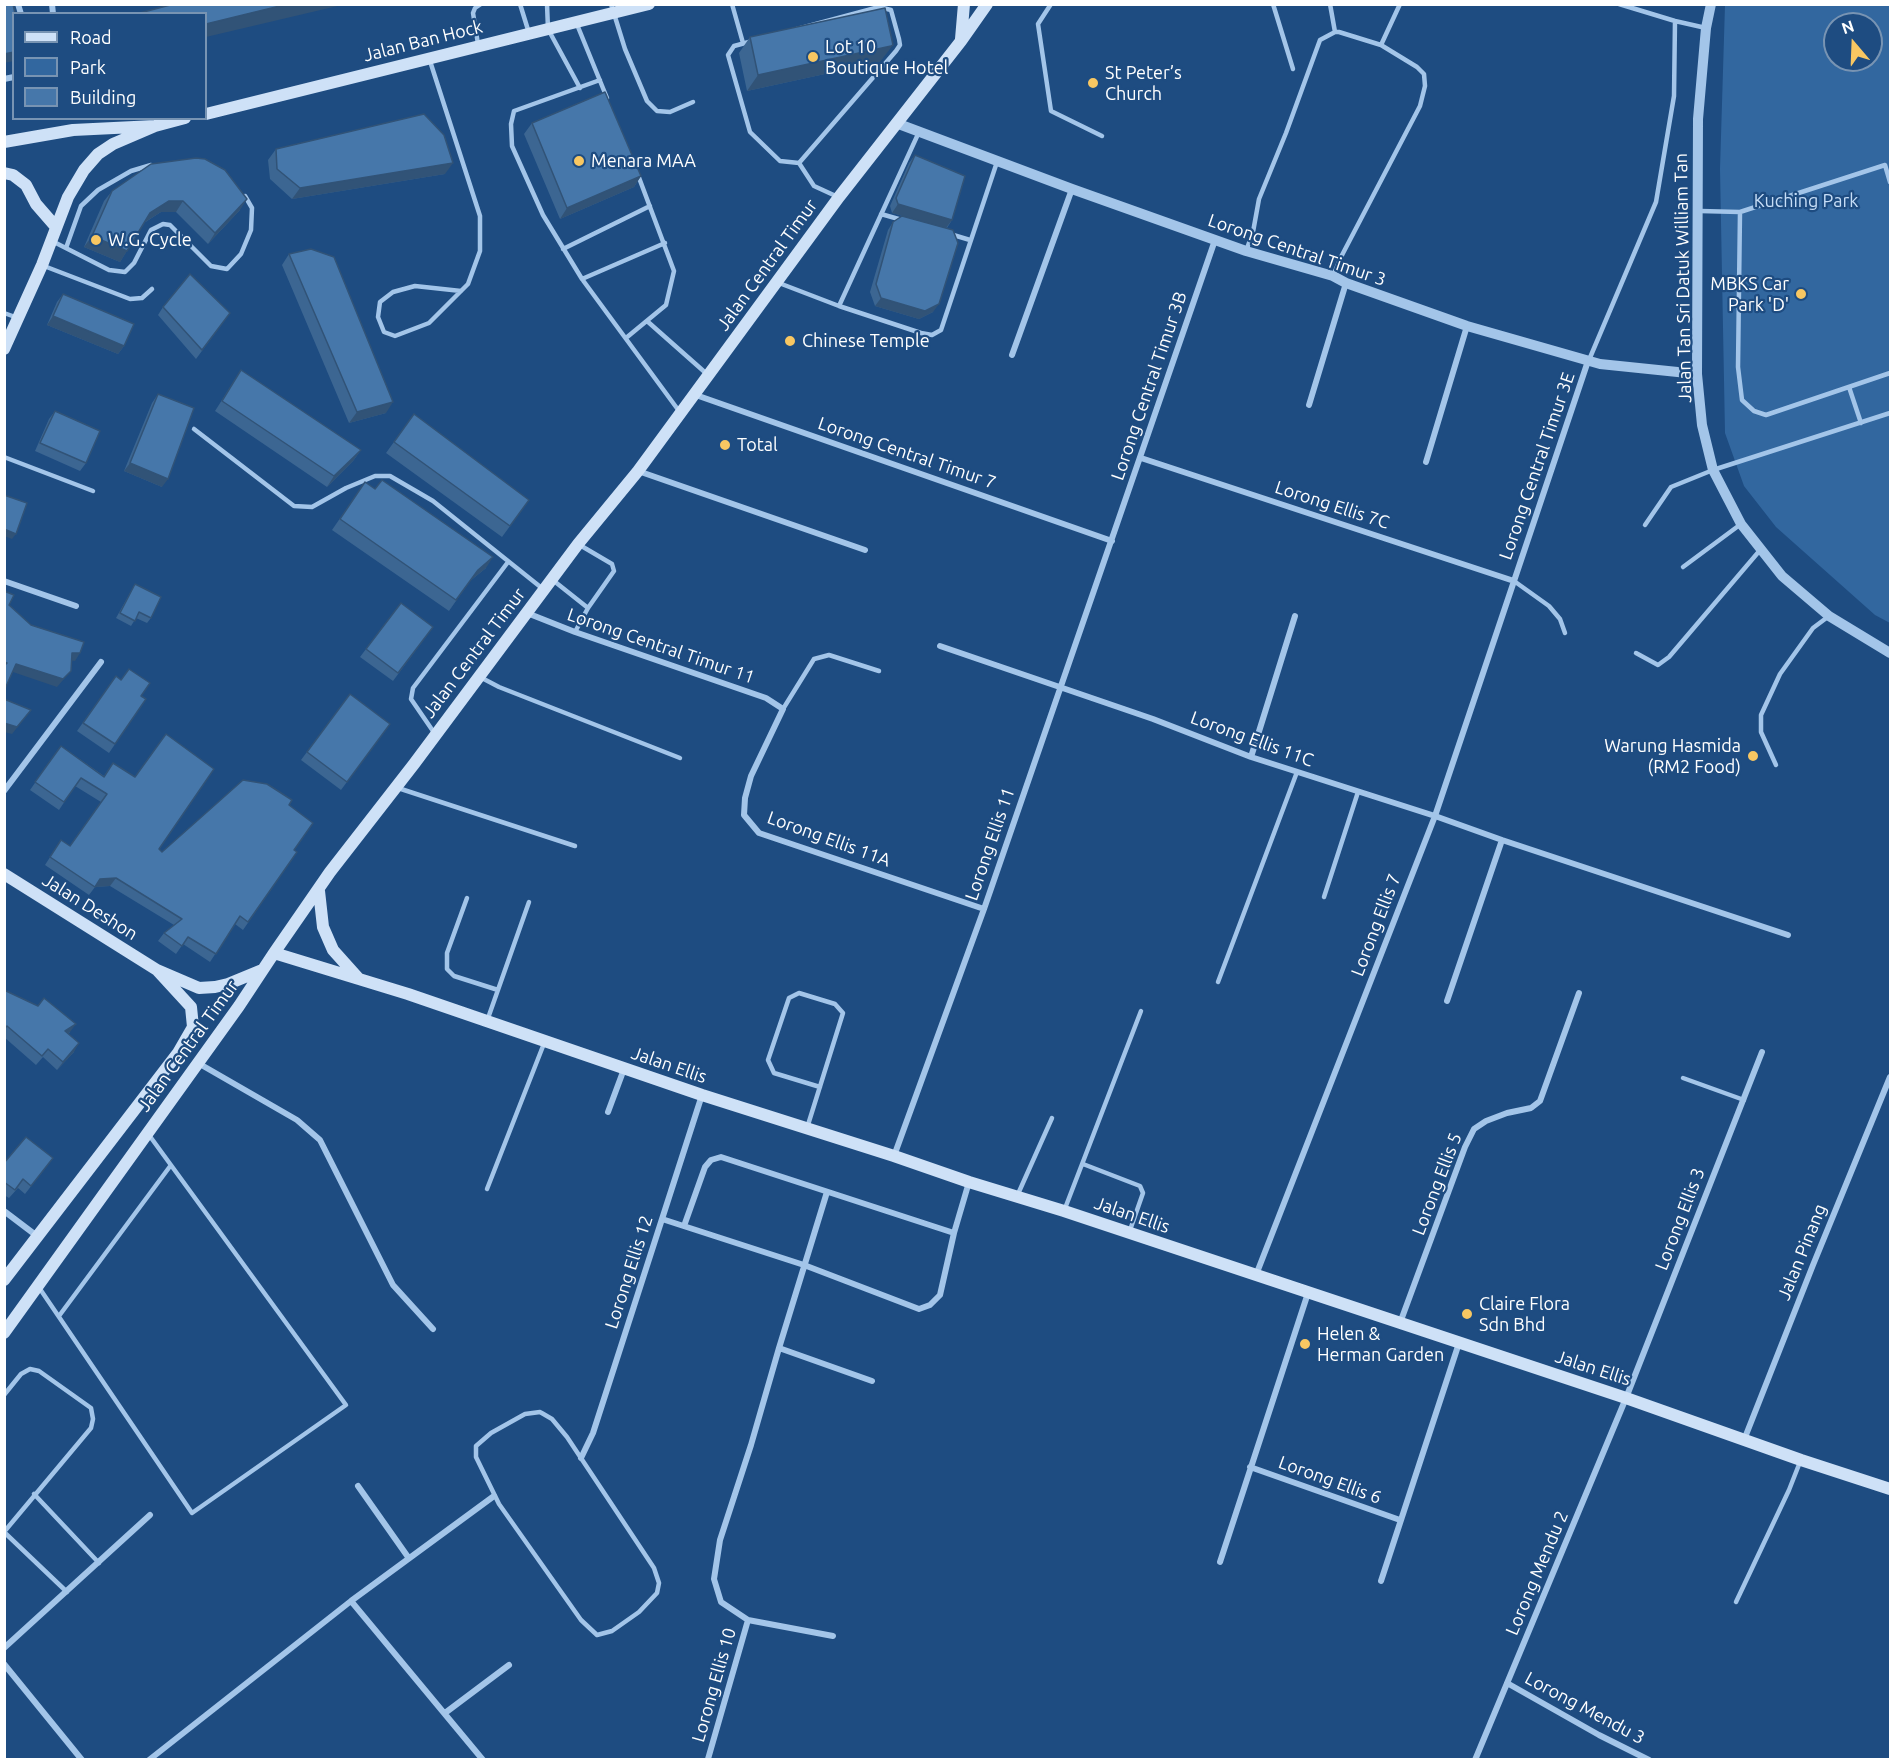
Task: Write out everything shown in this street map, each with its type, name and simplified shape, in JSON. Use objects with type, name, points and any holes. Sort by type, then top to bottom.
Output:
[{"type":"main road","name":"Jalan Ban Hock","points":[[207,114],[576,22],[612,9],[649,4]]},
{"type":"main road","points":[[961,41],[964,4]]},
{"type":"main road","name":"Jalan Central Timur","points":[[4,1333],[239,1006],[330,872],[480,677],[578,544],[638,471],[839,197],[961,41],[987,4]]},
{"type":"main road","points":[[4,348],[42,265],[68,197],[84,171],[98,154],[113,144],[155,126],[178,120]]},
{"type":"main road","points":[[4,142],[72,124],[155,126]]},
{"type":"main road","points":[[4,173],[13,175],[26,185],[36,204],[56,227]]},
{"type":"main road","name":"Jalan Deshon","points":[[4,874],[157,970]]},
{"type":"main road","points":[[319,891],[323,927],[333,950],[359,980]]},
{"type":"main road","name":"Jalan Ellis","points":[[274,952],[487,1021],[702,1095],[1064,1211],[1626,1398],[1890,1489]]},
{"type":"main road","points":[[157,970],[199,988],[228,984],[264,970]]},
{"type":"main road","name":"Jalan Central Timur","points":[[4,1280],[178,1053],[193,1027],[191,1007],[157,970]]},
{"type":"street","name":"Jalan Tan Sri Datuk William Tan","points":[[1711,4],[1706,28],[1698,119],[1697,374],[1702,425],[1713,470],[1741,524],[1782,576],[1828,616],[1890,653]]},
{"type":"street","name":"Lorong Central Timur 3","points":[[896,123],[997,162],[1215,240],[1333,276],[1346,283],[1467,326],[1588,361],[1697,374]]},
{"type":"street","points":[[1012,355],[1072,189]]},
{"type":"street","name":"Lorong Central Timur 3B","points":[[1112,541],[1215,240]]},
{"type":"street","points":[[1309,405],[1346,283]]},
{"type":"street","points":[[1426,462],[1467,326]]},
{"type":"street","name":"Lorong Central Timur 3E","points":[[1514,581],[1588,361]]},
{"type":"street","name":"Lorong Central Timur 7","points":[[693,394],[1112,541]]},
{"type":"street","name":"Lorong Ellis 7C","points":[[1141,458],[1514,581]]},
{"type":"street","points":[[638,471],[865,550]]},
{"type":"street","name":"Lorong Ellis 11","points":[[894,1156],[984,909],[1112,541]]},
{"type":"street","points":[[4,581],[76,606]]},
{"type":"street","name":"Lorong Ellis 7","points":[[1256,1276],[1435,816],[1514,581]]},
{"type":"street","name":"Lorong Central Timur 11","points":[[527,613],[575,632],[766,698],[783,709]]},
{"type":"street","points":[[1251,757],[1295,616]]},
{"type":"street","name":"Lorong Ellis 11C","points":[[940,646],[1153,719],[1251,757],[1435,816],[1788,935]]},
{"type":"street","points":[[4,791],[101,662]]},
{"type":"street","name":"Lorong Ellis 11A","points":[[783,709],[751,776],[745,798],[744,815],[759,833],[984,909]]},
{"type":"street","points":[[1447,1001],[1502,840]]},
{"type":"street","name":"Lorong Ellis 5","points":[[1400,1323],[1465,1147],[1474,1129],[1486,1121],[1507,1113],[1531,1108],[1540,1101],[1579,993]]},
{"type":"street","name":"Lorong Ellis 3","points":[[1626,1398],[1762,1052]]},
{"type":"street","points":[[198,1062],[297,1120],[320,1140],[393,1286],[433,1329]]},
{"type":"street","points":[[608,1112],[624,1068]]},
{"type":"street","name":"Jalan Pinang","points":[[1744,1440],[1890,1077]]},
{"type":"street","name":"Lorong Ellis 12","points":[[581,1458],[593,1433],[702,1095]]},
{"type":"street","points":[[684,1226],[705,1167],[711,1160],[721,1157],[954,1233]]},
{"type":"street","points":[[662,1219],[804,1266],[919,1309],[930,1305],[940,1295],[954,1233],[969,1182]]},
{"type":"street","points":[[827,1192],[720,1540],[714,1579],[721,1602],[748,1620],[834,1636]]},
{"type":"street","points":[[4,1211],[37,1236]]},
{"type":"street","points":[[1220,1562],[1308,1293]]},
{"type":"street","points":[[1381,1581],[1459,1343]]},
{"type":"street","points":[[779,1348],[872,1381]]},
{"type":"street","name":"Lorong Mendu 2","points":[[1475,1760],[1626,1398]]},
{"type":"street","name":"Lorong Ellis 6","points":[[1250,1467],[1400,1520]]},
{"type":"street","points":[[358,1486],[408,1557]]},
{"type":"street","points":[[149,1760],[351,1600],[494,1496]]},
{"type":"street","points":[[4,1648],[150,1515]]},
{"type":"street","points":[[351,1600],[483,1760]]},
{"type":"street","name":"Lorong Ellis 10","points":[[708,1759],[748,1620]]},
{"type":"street","points":[[4,1664],[82,1760]]},
{"type":"street","points":[[445,1713],[509,1665]]},
{"type":"street","name":"Lorong Mendu 3","points":[[1507,1683],[1599,1735],[1649,1760]]},
{"type":"lane","points":[[478,46],[473,13],[475,8],[481,4]]},
{"type":"lane","points":[[520,4],[529,34]]},
{"type":"lane","points":[[547,4],[548,29],[580,88]]},
{"type":"lane","points":[[732,4],[743,43]]},
{"type":"lane","points":[[1051,4],[1038,24],[1051,111],[1102,136]]},
{"type":"lane","points":[[1273,4],[1293,69]]},
{"type":"lane","points":[[1330,4],[1335,32]]},
{"type":"lane","points":[[1382,45],[1400,4]]},
{"type":"lane","points":[[1619,4],[1706,28]]},
{"type":"lane","points":[[879,7],[891,10],[900,45],[799,163],[780,161],[750,132],[728,55],[734,46],[743,43],[879,7]]},
{"type":"lane","points":[[612,9],[625,49],[647,101],[657,111],[670,112],[693,102]]},
{"type":"lane","points":[[1588,361],[1656,202],[1674,96],[1675,21]]},
{"type":"lane","points":[[576,22],[609,101]]},
{"type":"lane","points":[[1246,250],[1253,232],[1259,199],[1320,40],[1335,32],[1382,45],[1417,67],[1424,75],[1425,86],[1420,106],[1333,276]]},
{"type":"lane","points":[[429,58],[480,216],[480,251],[468,284],[461,291],[429,323],[395,336],[384,332],[378,317],[380,302],[393,292],[415,286],[461,291]]},
{"type":"lane","points":[[600,80],[514,111],[510,124],[512,146],[543,214],[563,249],[582,279],[680,412]]},
{"type":"lane","points":[[839,306],[919,132]]},
{"type":"lane","points":[[777,282],[839,306],[932,335],[941,330],[997,162]]},
{"type":"lane","points":[[799,163],[814,186],[839,197]]},
{"type":"lane","points":[[66,248],[81,206],[98,190],[131,171],[156,164]]},
{"type":"lane","points":[[626,338],[666,305],[674,271],[634,164]]},
{"type":"lane","points":[[1698,211],[1740,212],[1885,165],[1890,182]]},
{"type":"lane","points":[[51,241],[109,270],[125,272],[134,262],[151,230],[163,224],[170,225],[211,266],[227,269],[241,254],[251,230],[252,208],[243,194]]},
{"type":"lane","points":[[563,249],[650,206]]},
{"type":"lane","points":[[1740,212],[1738,367],[1742,400],[1754,411],[1766,415],[1890,373]]},
{"type":"lane","points":[[881,214],[903,221]]},
{"type":"lane","points":[[948,233],[970,240]]},
{"type":"lane","points":[[582,279],[665,243]]},
{"type":"lane","points":[[42,265],[130,298],[142,298],[152,289]]},
{"type":"lane","points":[[4,314],[18,318]]},
{"type":"lane","points":[[647,321],[708,375]]},
{"type":"lane","points":[[1849,387],[1861,423]]},
{"type":"lane","points":[[1645,525],[1671,487],[1713,470],[1890,413]]},
{"type":"lane","points":[[194,429],[294,506],[312,507],[346,488],[375,476],[390,476],[433,501],[544,590]]},
{"type":"lane","points":[[4,457],[93,491]]},
{"type":"lane","points":[[1683,567],[1741,524]]},
{"type":"lane","points":[[575,632],[614,571],[612,564],[578,544]]},
{"type":"lane","points":[[1636,653],[1659,665],[1669,657],[1761,549]]},
{"type":"lane","points":[[435,734],[411,699],[413,688],[508,562]]},
{"type":"lane","points":[[552,579],[588,609]]},
{"type":"lane","points":[[1514,581],[1549,606],[1560,619],[1565,633]]},
{"type":"lane","points":[[1776,765],[1761,732],[1761,715],[1780,674],[1813,628],[1828,616]]},
{"type":"lane","points":[[783,709],[814,659],[829,655],[879,671]]},
{"type":"lane","points":[[480,677],[499,687],[680,758]]},
{"type":"lane","points":[[1218,982],[1297,772]]},
{"type":"lane","points":[[396,788],[575,846]]},
{"type":"lane","points":[[1324,897],[1358,792]]},
{"type":"lane","points":[[466,898],[447,953],[447,969],[454,976],[498,990]]},
{"type":"lane","points":[[487,1021],[529,902]]},
{"type":"lane","points":[[807,1129],[843,1013],[835,1004],[799,993],[789,998],[768,1060],[774,1073],[820,1087]]},
{"type":"lane","points":[[1064,1211],[1141,1011]]},
{"type":"lane","points":[[487,1189],[545,1041]]},
{"type":"lane","points":[[1683,1078],[1744,1100]]},
{"type":"lane","points":[[1017,1197],[1052,1118]]},
{"type":"lane","points":[[38,1286],[192,1513],[346,1405],[148,1132]]},
{"type":"lane","points":[[1083,1164],[1140,1186],[1143,1193],[1130,1233]]},
{"type":"lane","points":[[59,1316],[171,1165]]},
{"type":"lane","points":[[4,1395],[21,1374],[30,1369],[39,1371],[91,1408],[93,1419],[91,1428],[4,1532],[67,1592]]},
{"type":"lane","points":[[540,1412],[552,1419],[581,1458],[654,1568],[659,1583],[657,1593],[639,1612],[612,1631],[597,1635],[581,1620],[494,1496],[476,1457],[476,1446],[491,1433],[525,1414],[540,1412]]},
{"type":"lane","points":[[1736,1602],[1801,1460]]},
{"type":"lane","points":[[34,1494],[99,1563]]},
{"type":"green space","name":"Kuching Park","points":[[1725,5],[1890,5],[1890,623],[1875,615],[1776,527],[1744,486],[1725,433],[1720,169]]},
{"type":"building","points":[[4,4],[13,4],[12,52],[4,54]]},
{"type":"building","points":[[174,4],[288,4],[207,24],[207,12],[144,12]]},
{"type":"building","points":[[885,8],[893,45],[758,75],[750,37]]},
{"type":"building","name":"Menara MAA","points":[[605,92],[641,176],[567,208],[532,123]]},
{"type":"building","points":[[424,114],[444,135],[453,163],[300,188],[277,169],[276,149]]},
{"type":"building","points":[[915,155],[965,176],[952,220],[898,204],[896,198]]},
{"type":"building","points":[[196,158],[205,159],[225,170],[247,199],[215,233],[183,201],[169,201],[150,213],[127,251],[92,236],[112,191],[151,164]]},
{"type":"building","points":[[902,216],[953,230],[958,243],[939,304],[925,311],[881,298],[876,284],[893,222]]},
{"type":"building","points":[[311,249],[334,257],[393,402],[357,412],[289,254]]},
{"type":"building","points":[[190,274],[230,313],[202,350],[163,307]]},
{"type":"building","points":[[63,294],[134,324],[124,346],[53,316]]},
{"type":"building","points":[[241,370],[361,450],[334,476],[222,401]]},
{"type":"building","points":[[158,394],[194,408],[168,479],[130,463]]},
{"type":"building","points":[[55,411],[100,431],[86,463],[40,443]]},
{"type":"building","points":[[414,414],[529,500],[510,526],[394,442]]},
{"type":"building","points":[[382,480],[493,557],[478,570],[456,600],[340,519],[365,482],[375,489]]},
{"type":"building","points":[[4,495],[27,503],[16,534],[4,529]]},
{"type":"building","points":[[135,584],[161,597],[151,618],[139,612],[135,621],[120,613]]},
{"type":"building","points":[[4,591],[14,595],[9,605],[31,625],[84,642],[80,653],[72,653],[71,671],[63,679],[16,664],[4,691],[4,666],[7,663],[4,662]]},
{"type":"building","points":[[401,603],[433,627],[398,673],[366,649]]},
{"type":"building","points":[[129,669],[150,683],[141,696],[146,699],[115,744],[83,723],[116,676],[121,680]]},
{"type":"building","points":[[350,694],[390,724],[347,782],[307,752]]},
{"type":"building","points":[[4,699],[31,710],[17,727],[4,723]]},
{"type":"building","points":[[166,734],[214,769],[159,849],[162,852],[243,780],[267,784],[292,800],[289,805],[313,823],[294,850],[297,852],[248,922],[240,916],[216,954],[188,937],[182,946],[164,933],[182,919],[116,878],[100,879],[95,887],[50,857],[61,840],[70,846],[107,794],[81,778],[64,802],[35,782],[61,746],[104,777],[113,763],[135,777]]},
{"type":"building","points":[[4,990],[38,1006],[44,998],[76,1024],[65,1031],[79,1043],[63,1062],[48,1049],[42,1056],[7,1026],[4,1029]]},
{"type":"building","points":[[26,1137],[53,1158],[31,1186],[23,1179],[15,1190],[4,1182],[4,1163]]},
{"type":"place","name":"Lot 10 Boutique Hotel","points":[[813,57]]},
{"type":"place","name":"St Peter’s Church","points":[[1093,83]]},
{"type":"place","name":"Menara MAA","points":[[579,161]]},
{"type":"place","name":"W.G. Cycle","points":[[96,240]]},
{"type":"place","name":"MBKS Car Park 'D'","points":[[1801,294]]},
{"type":"place","name":"Chinese Temple","points":[[790,341]]},
{"type":"place","name":"Total","points":[[725,445]]},
{"type":"place","name":"Warung Hasmida (RM2 Food)","points":[[1753,756]]},
{"type":"place","name":"Claire Flora Sdn Bhd","points":[[1467,1314]]},
{"type":"place","name":"Helen & Herman Garden","points":[[1305,1344]]}]
